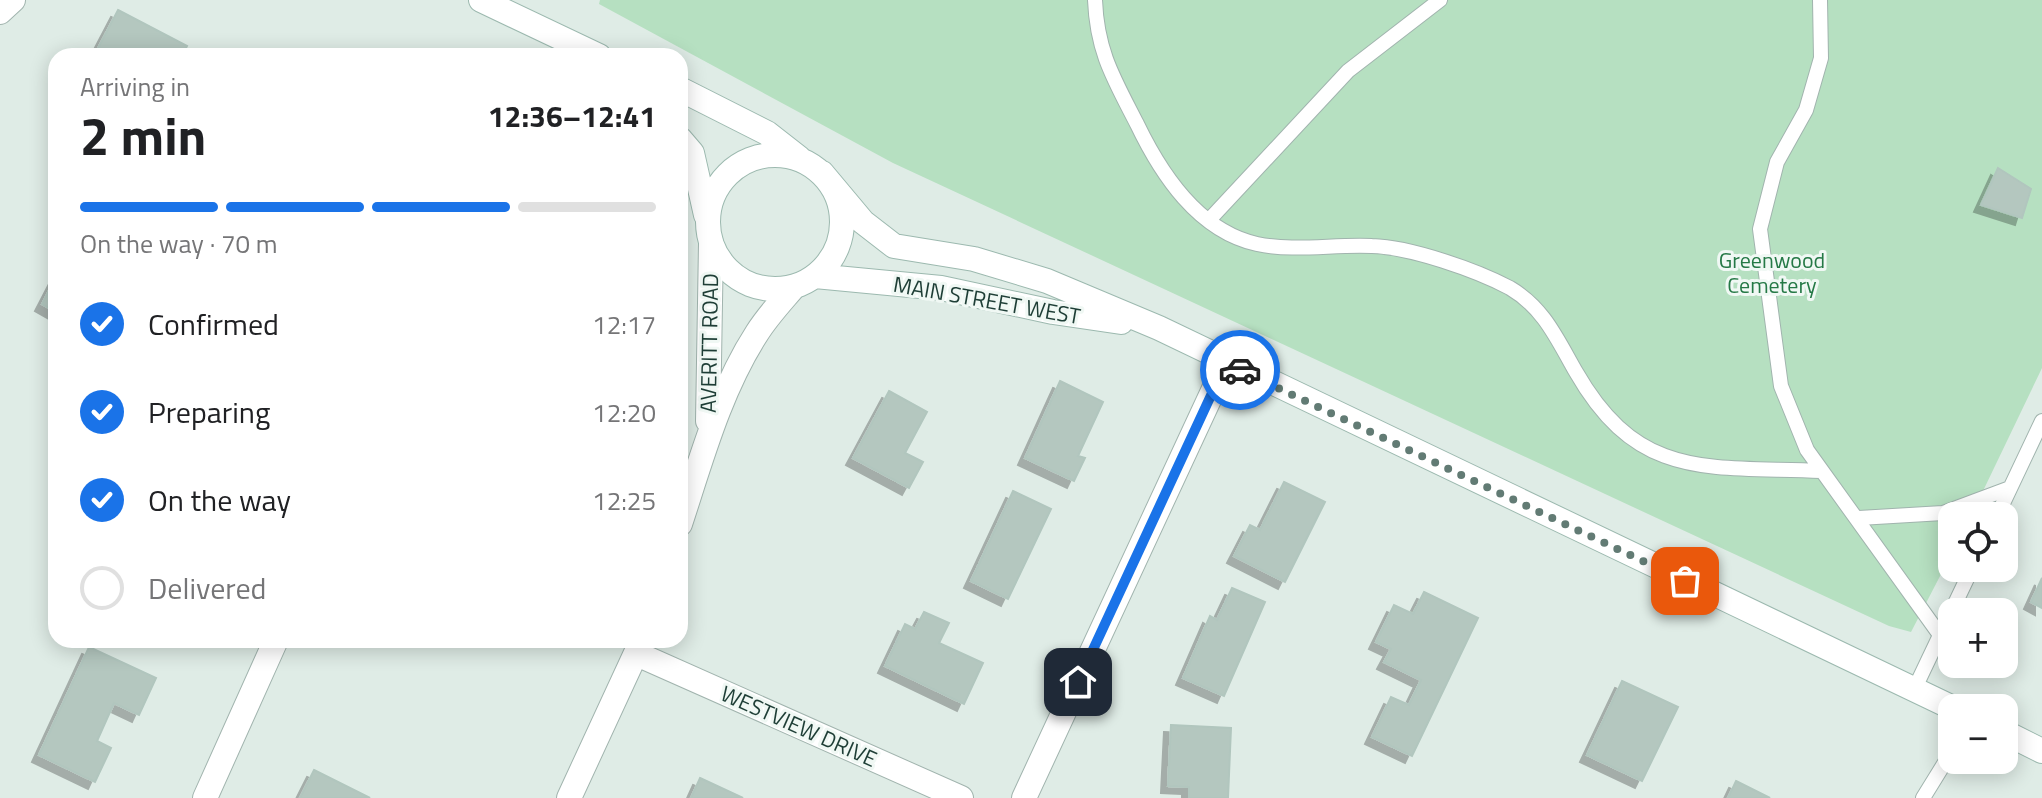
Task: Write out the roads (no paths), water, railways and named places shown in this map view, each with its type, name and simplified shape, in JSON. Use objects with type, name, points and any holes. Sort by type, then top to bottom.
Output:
[{"type":"main road","points":[[0,12],[13,0]]},
{"type":"main road","points":[[481,0],[582,48]]},
{"type":"main road","points":[[688,93],[767,133],[822,173],[835,191],[842,212],[842,234],[834,255],[815,276],[792,289],[758,288],[738,278],[721,263],[709,232],[692,153],[688,148]]},
{"type":"main road","points":[[709,232],[716,189],[739,164],[760,156],[782,154],[801,159]]},
{"type":"main road","name":"MAIN STREET WEST","points":[[822,173],[863,222],[894,246],[974,259],[1047,281],[1159,328],[1226,363],[1938,701]]},
{"type":"main road","name":"AVERITT ROAD","points":[[707,443],[711,375],[709,232]]},
{"type":"main road","name":"MAIN STREET WEST","points":[[815,276],[941,288],[1053,312],[1159,328]]},
{"type":"main road","name":"AVERITT ROAD","points":[[688,500],[737,370],[757,332],[792,289]]},
{"type":"main road","points":[[1024,798],[1226,363]]},
{"type":"main road","points":[[205,798],[272,648]]},
{"type":"main road","points":[[569,798],[640,648]]},
{"type":"main road","name":"WESTVIEW DRIVE","points":[[642,648],[961,798]]},
{"type":"main road","points":[[2018,739],[2042,751]]},
{"type":"lane","points":[[1095,0],[1101,53],[1145,141],[1191,207],[1256,244],[1375,246],[1469,269],[1512,290],[1535,306],[1559,336],[1605,418],[1639,445],[1680,463],[1821,471]]},
{"type":"lane","points":[[1210,219],[1348,71],[1440,0]]},
{"type":"lane","points":[[1820,0],[1821,58],[1806,110],[1777,162],[1760,229],[1781,386],[1807,450],[1859,518],[1938,632]]},
{"type":"lane","points":[[2004,502],[2042,421]]},
{"type":"lane","points":[[1859,518],[1943,513],[2010,488]]},
{"type":"lane","points":[[1914,690],[1938,639]]},
{"type":"lane","points":[[1923,798],[1938,774]]},
{"type":"park label","name":"Greenwood Cemetery","points":[[1772,272]]}]
